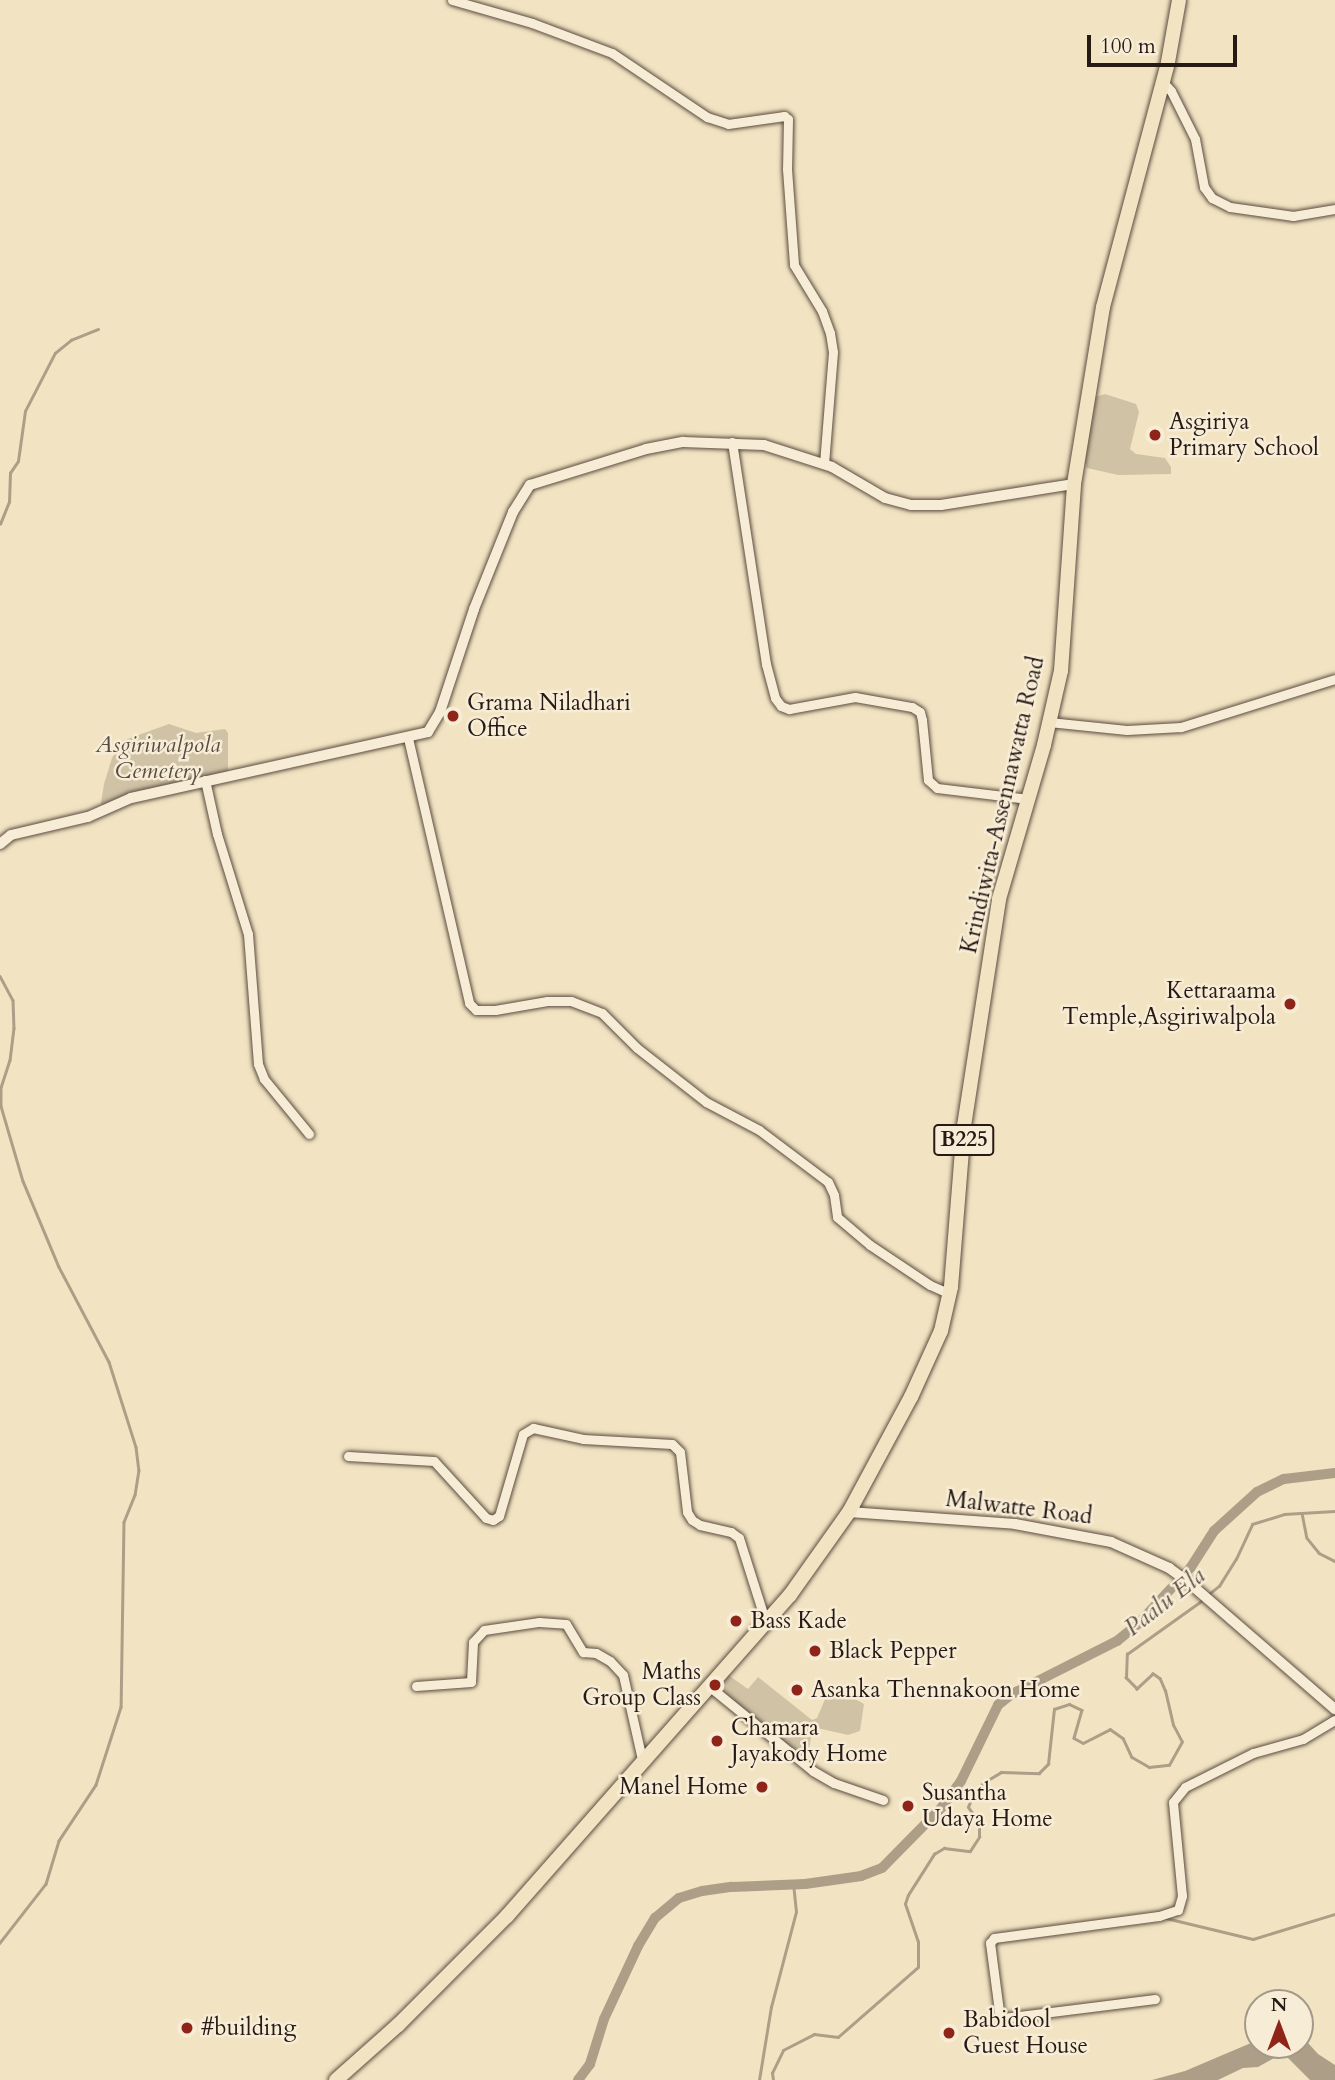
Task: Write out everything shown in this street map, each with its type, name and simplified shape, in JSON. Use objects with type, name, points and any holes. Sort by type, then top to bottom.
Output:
[{"type":"main road","name":"Krindiwita-Assennawatta Road","points":[[336,2080],[398,2025],[507,1916],[642,1759],[766,1623],[849,1512],[914,1391],[941,1331],[950,1294],[964,1126],[999,899],[1061,671],[1074,484],[1103,307],[1163,82],[1179,0]]},
{"type":"street","points":[[452,0],[532,23],[612,53],[707,117],[728,124],[783,116],[788,119],[787,169],[794,265],[822,311],[833,352],[824,464]]},
{"type":"street","points":[[1163,82],[1176,99],[1195,139],[1204,187],[1212,198],[1230,207],[1281,215],[1310,214],[1335,209]]},
{"type":"street","points":[[0,844],[12,835],[88,817],[131,798],[428,732],[440,712],[474,609],[513,512],[530,485],[646,449],[683,442],[764,445],[824,464],[885,498],[911,505],[941,505],[1074,484]]},
{"type":"street","points":[[732,442],[766,664],[775,698],[781,706],[789,709],[855,697],[912,707],[920,712],[922,720],[928,780],[937,788],[1028,799]]},
{"type":"street","points":[[1049,722],[1127,730],[1181,727],[1335,679]]},
{"type":"street","points":[[408,738],[469,1003],[476,1010],[495,1010],[547,1000],[571,1000],[602,1013],[637,1048],[706,1102],[759,1130],[828,1182],[834,1195],[836,1217],[870,1245],[930,1285],[950,1294]]},
{"type":"street","points":[[205,780],[217,834],[248,934],[258,1065],[264,1079],[309,1135]]},
{"type":"street","points":[[348,1456],[434,1461],[486,1518],[493,1520],[499,1516],[523,1434],[533,1428],[583,1439],[672,1444],[680,1452],[687,1513],[700,1525],[731,1532],[739,1538],[766,1623]]},
{"type":"street","name":"Malwatte Road","points":[[849,1512],[1015,1524],[1111,1542],[1169,1568],[1187,1581],[1335,1709]]},
{"type":"street","points":[[416,1686],[471,1682],[473,1642],[484,1630],[538,1622],[566,1624],[583,1652],[596,1653],[610,1661],[623,1675],[642,1759]]},
{"type":"street","points":[[710,1687],[813,1771],[834,1783],[883,1800]]},
{"type":"street","points":[[1155,1999],[1003,2018],[999,2011],[990,1943],[994,1938],[1159,1916],[1178,1910],[1182,1896],[1173,1802],[1185,1787],[1253,1753],[1303,1739],[1335,1720]]},
{"type":"green space","points":[[1105,394],[1136,404],[1139,412],[1130,449],[1136,454],[1165,458],[1171,467],[1171,474],[1118,475],[1087,468],[1084,461],[1095,397]]},
{"type":"green space","name":"Asgiriwalpola Cemetery","points":[[169,724],[196,733],[225,729],[228,733],[228,772],[104,806],[101,803],[104,784],[112,758],[122,741]]},
{"type":"green space","points":[[724,1672],[748,1689],[758,1677],[812,1720],[817,1718],[831,1685],[864,1704],[860,1731],[848,1735],[813,1727],[806,1765],[710,1687]]},
{"type":"shaded area","points":[[1244,2046],[1244,2059],[1272,2059],[1258,2067],[1243,2068],[1218,2080],[1152,2080],[1185,2071]]},
{"type":"shaded area","points":[[1314,2050],[1335,2065],[1335,2080],[1310,2080],[1289,2059],[1314,2059]]},
{"type":"waterway","points":[[0,524],[9,502],[10,473],[18,461],[25,411],[55,353],[71,340],[98,329]]},
{"type":"waterway","points":[[0,976],[13,1000],[14,1028],[10,1060],[1,1087],[1,1106],[23,1181],[59,1267],[109,1362],[136,1447],[139,1470],[135,1495],[124,1522],[121,1707],[96,1785],[59,1841],[46,1884],[0,1943]]},
{"type":"waterway","points":[[578,2080],[590,2064],[604,2019],[638,1946],[655,1918],[679,1898],[702,1891],[732,1887],[805,1884],[861,1876],[882,1868],[942,1807],[961,1781],[998,1705],[1012,1694],[1117,1641],[1139,1623],[1191,1567],[1214,1531],[1257,1492],[1284,1479],[1335,1473]]},
{"type":"waterway","name":"Paalu Ela","points":[[1209,1594],[1219,1586],[1236,1559],[1252,1524],[1284,1514],[1335,1511]]},
{"type":"waterway","points":[[1302,1513],[1307,1538],[1319,1553],[1335,1561]]},
{"type":"waterway","name":"Paalu Ela","points":[[773,2080],[772,2073],[783,2050],[814,2034],[838,2037],[918,1967],[918,1942],[905,1904],[908,1895],[934,1854],[944,1848],[970,1851],[979,1837],[979,1823],[968,1807],[974,1792],[983,1783],[1001,1772],[1039,1773],[1048,1764],[1054,1709],[1069,1704],[1082,1710],[1074,1738],[1083,1743],[1110,1729],[1123,1738],[1132,1757],[1149,1767],[1169,1765],[1182,1742],[1173,1725],[1165,1691],[1160,1679],[1153,1674],[1137,1689],[1126,1678],[1127,1654],[1204,1599]]},
{"type":"waterway","points":[[759,2080],[771,2007],[796,1912],[793,1885]]},
{"type":"waterway","points":[[1166,1918],[1253,1939],[1335,1914]]},
{"type":"place","name":"Asgiriya Primary School","points":[[1155,435]]},
{"type":"place","name":"Grama Niladhari Office","points":[[453,716]]},
{"type":"place","name":"Kettaraama Temple,Asgiriwalpola","points":[[1290,1004]]},
{"type":"place","name":"Bass Kade","points":[[736,1621]]},
{"type":"place","name":"Black Pepper","points":[[815,1651]]},
{"type":"place","name":"Maths Group Class","points":[[715,1685]]},
{"type":"place","name":"Asanka Thennakoon Home","points":[[797,1690]]},
{"type":"place","name":"Chamara Jayakody Home","points":[[717,1741]]},
{"type":"place","name":"Manel Home","points":[[762,1787]]},
{"type":"place","name":"Susantha Udaya Home","points":[[908,1806]]},
{"type":"place","name":"#building","points":[[187,2028]]},
{"type":"place","name":"Babidool Guest House","points":[[949,2033]]}]
